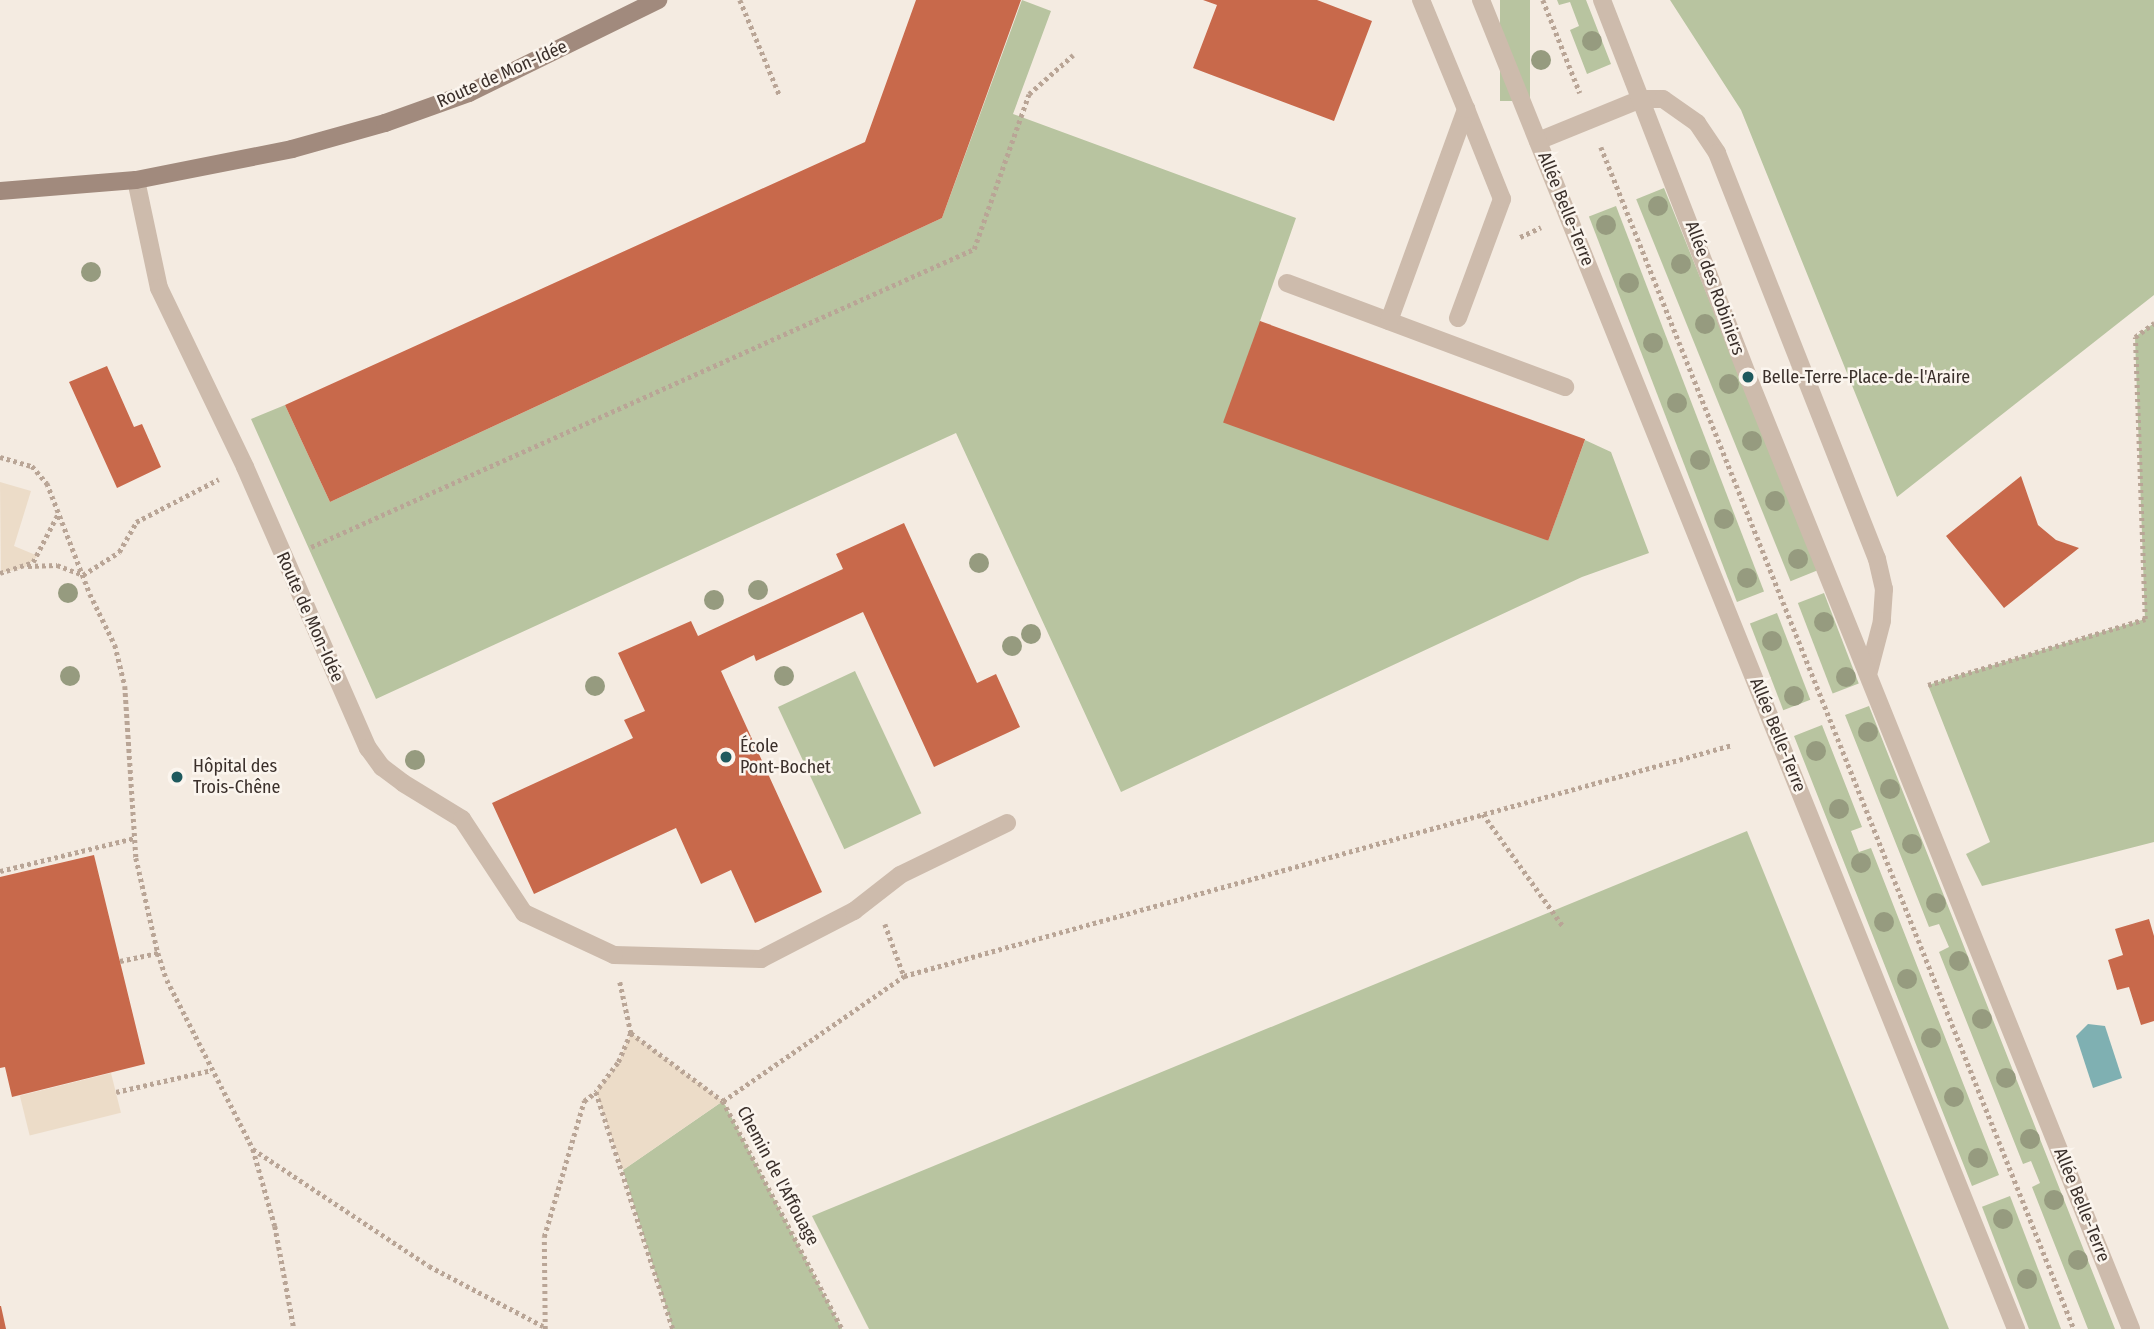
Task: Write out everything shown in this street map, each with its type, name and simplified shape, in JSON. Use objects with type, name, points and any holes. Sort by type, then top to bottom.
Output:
[{"type":"main road","name":"Route de Mon-Idée","points":[[0,191],[136,180],[292,149],[385,123],[469,93],[658,0]]},
{"type":"street","points":[[1421,0],[1502,199],[1458,318]]},
{"type":"street","points":[[1481,0],[1538,141],[1641,99],[1663,99],[1697,123],[1717,153],[1877,559],[1884,589],[1882,621],[1869,671]]},
{"type":"street","name":"Allée des Robiniers","points":[[1602,0],[1877,691]]},
{"type":"street","points":[[1389,321],[1466,109]]},
{"type":"street","name":"Allée Belle-Terre","points":[[1538,141],[2016,1329]]},
{"type":"street","name":"Route de Mon-Idée","points":[[136,180],[159,288],[245,467],[368,748],[382,767],[462,819],[524,913],[614,955]]},
{"type":"street","points":[[1287,283],[1565,387]]},
{"type":"street","name":"Allée Belle-Terre","points":[[1877,691],[2131,1329]]},
{"type":"street","points":[[614,955],[761,960],[854,911],[900,874],[1007,823]]},
{"type":"path","points":[[740,0],[780,96]]},
{"type":"path","points":[[1543,0],[2074,1329]]},
{"type":"path","points":[[285,559],[974,250],[1029,94],[1073,55]]},
{"type":"path","points":[[1928,685],[2145,619],[2135,337],[2154,323]]},
{"type":"path","points":[[0,457],[20,460],[40,474],[123,668],[134,838],[158,953],[212,1070],[253,1149],[275,1226],[294,1329]]},
{"type":"path","points":[[83,575],[119,552],[136,522],[245,467]]},
{"type":"path","points":[[28,566],[45,544],[58,514]]},
{"type":"path","points":[[0,573],[28,566],[57,565],[83,575]]},
{"type":"path","points":[[723,1101],[904,976],[1732,745]]},
{"type":"path","points":[[1483,814],[1563,926]]},
{"type":"path","points":[[0,872],[134,838]]},
{"type":"path","points":[[874,895],[904,976]]},
{"type":"path","points":[[120,961],[158,953]]},
{"type":"path","points":[[253,1149],[429,1266],[544,1327],[544,1237],[584,1101],[596,1091],[618,1063],[631,1033],[614,955]]},
{"type":"path","name":"Chemin de l'Affouage","points":[[631,1033],[723,1101],[842,1329]]},
{"type":"path","points":[[116,1092],[212,1070]]},
{"type":"path","points":[[596,1091],[673,1329]]},
{"type":"green space","points":[[1022,0],[1051,11],[1013,114],[1296,218],[1260,321],[1548,541],[1585,440],[1611,452],[1649,553],[1582,577],[1121,792],[956,433],[376,699],[251,419],[285,405],[330,502],[942,218]]},
{"type":"green space","points":[[1500,0],[1530,0],[1530,101],[1500,101]]},
{"type":"green space","points":[[1557,0],[1586,0],[1611,64],[1587,74],[1570,30],[1579,26],[1570,2],[1559,5]]},
{"type":"green space","points":[[1670,0],[2154,0],[2154,295],[1897,497],[1741,110]]},
{"type":"green space","points":[[1664,188],[1818,570],[1791,581],[1636,199]]},
{"type":"green space","points":[[1616,206],[1764,592],[1737,602],[1589,216]]},
{"type":"green space","points":[[2154,323],[2154,842],[1982,886],[1966,854],[1990,842],[1928,685],[2145,619],[2135,337]]},
{"type":"green space","points":[[1824,593],[1859,684],[1833,694],[1798,603]]},
{"type":"green space","points":[[1777,613],[1810,700],[1783,710],[1750,623]]},
{"type":"green space","points":[[855,671],[921,813],[844,849],[778,707]]},
{"type":"green space","points":[[1869,706],[2115,1329],[2088,1329],[2032,1187],[2040,1183],[2031,1161],[2023,1164],[1939,952],[1949,947],[1939,924],[1929,927],[1845,715]]},
{"type":"green space","points":[[1822,725],[1862,827],[1851,831],[1859,852],[1871,848],[1999,1175],[1972,1186],[1794,736]]},
{"type":"green space","points":[[1747,831],[1949,1329],[869,1329],[812,1216]]},
{"type":"green space","points":[[723,1101],[842,1329],[673,1329],[623,1170]]},
{"type":"green space","points":[[2010,1196],[2061,1329],[2029,1329],[1982,1207]]},
{"type":"shaded area","points":[[0,482],[31,491],[14,546],[38,556],[24,568],[1,573]]},
{"type":"shaded area","points":[[631,1033],[723,1101],[623,1170],[596,1092],[618,1063]]},
{"type":"shaded area","points":[[111,1073],[121,1113],[30,1136],[20,1096]]},
{"type":"water","points":[[2088,1024],[2105,1026],[2122,1078],[2093,1088],[2076,1036]]},
{"type":"building","points":[[916,0],[1021,0],[942,218],[330,502],[285,405],[865,142]]},
{"type":"building","points":[[1203,0],[1317,0],[1372,21],[1334,121],[1193,68],[1217,5]]},
{"type":"building","points":[[1260,321],[1585,439],[1548,541],[1223,422]]},
{"type":"building","points":[[107,366],[134,427],[142,424],[161,467],[117,488],[69,382]]},
{"type":"building","points":[[2021,476],[2038,525],[2056,540],[2079,548],[2004,608],[1946,536]]},
{"type":"building","points":[[904,523],[977,683],[996,674],[1020,727],[934,767],[863,612],[756,661],[754,655],[721,671],[822,892],[755,923],[731,870],[701,884],[676,828],[534,894],[492,803],[633,738],[624,720],[645,711],[618,653],[691,621],[698,636],[843,569],[836,554]]},
{"type":"building","points":[[94,855],[145,1064],[12,1097],[5,1067],[0,1068],[0,877]]},
{"type":"building","points":[[2149,919],[2154,936],[2154,1021],[2141,1025],[2129,987],[2117,990],[2108,960],[2123,955],[2115,929]]},
{"type":"building","points":[[1,1306],[6,1329],[0,1329]]},
{"type":"place","name":"Belle-Terre-Place-de-l'Araire","points":[[1748,377]]},
{"type":"place","name":"École Pont-Bochet","points":[[726,757]]},
{"type":"place","name":"Hôpital des Trois-Chêne","points":[[177,777]]}]
